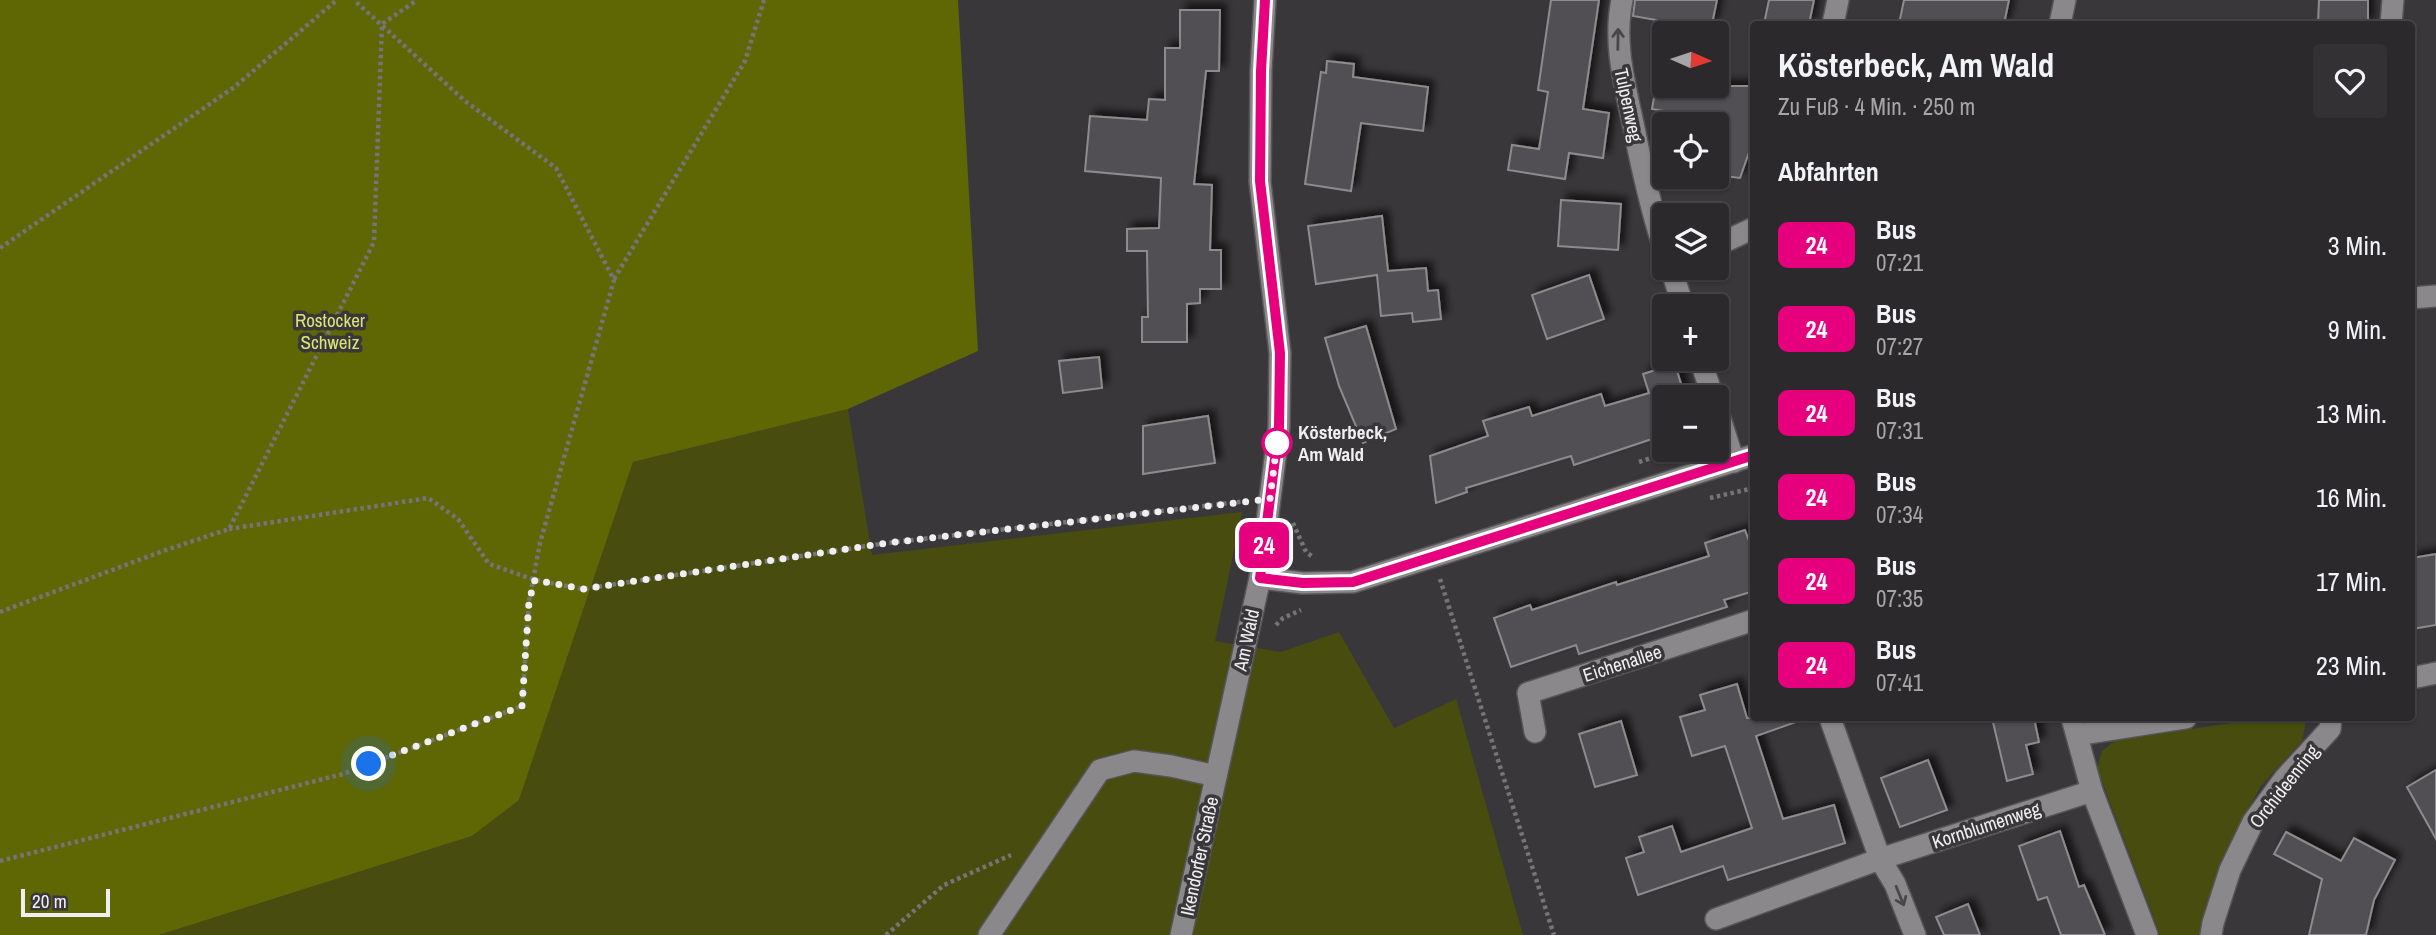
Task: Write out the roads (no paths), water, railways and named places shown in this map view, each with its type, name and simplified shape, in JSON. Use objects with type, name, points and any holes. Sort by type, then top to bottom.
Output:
[{"type":"street","name":"Am Wald","points":[[1216,776],[1260,578],[1279,427],[1280,353],[1260,181],[1265,0]]},
{"type":"street","name":"Tulpenweg","points":[[1622,0],[1618,18],[1618,53],[1652,213]]},
{"type":"street","points":[[1834,21],[1838,0]]},
{"type":"street","points":[[2061,21],[2065,0]]},
{"type":"street","points":[[2392,21],[2393,0]]},
{"type":"street","points":[[1729,239],[1750,230]]},
{"type":"street","points":[[2415,298],[2436,296]]},
{"type":"street","points":[[1260,578],[1303,583],[1353,582],[1433,558],[1744,459],[1729,431]]},
{"type":"street","name":"Eichenallee","points":[[1535,732],[1528,693],[1750,621]]},
{"type":"street","points":[[2415,677],[2436,673]]},
{"type":"street","points":[[1831,721],[1880,859],[1895,884],[1915,935]]},
{"type":"street","points":[[2144,721],[2075,726],[2092,791],[2147,935]]},
{"type":"street","name":"Orchideenring","points":[[2211,935],[2230,870],[2253,822],[2286,778],[2330,729],[2331,721]]},
{"type":"street","points":[[989,935],[1100,770],[1134,761],[1216,776]]},
{"type":"street","name":"Ikendorfer Straße","points":[[1181,935],[1216,776]]},
{"type":"street","name":"Kornblumenweg","points":[[1716,919],[1880,859],[2092,791]]},
{"type":"place","name":"Kösterbeck, Am Wald","points":[[1277,443]]},
{"type":"park label","name":"Rostocker Schweiz","points":[[330,331]]}]
